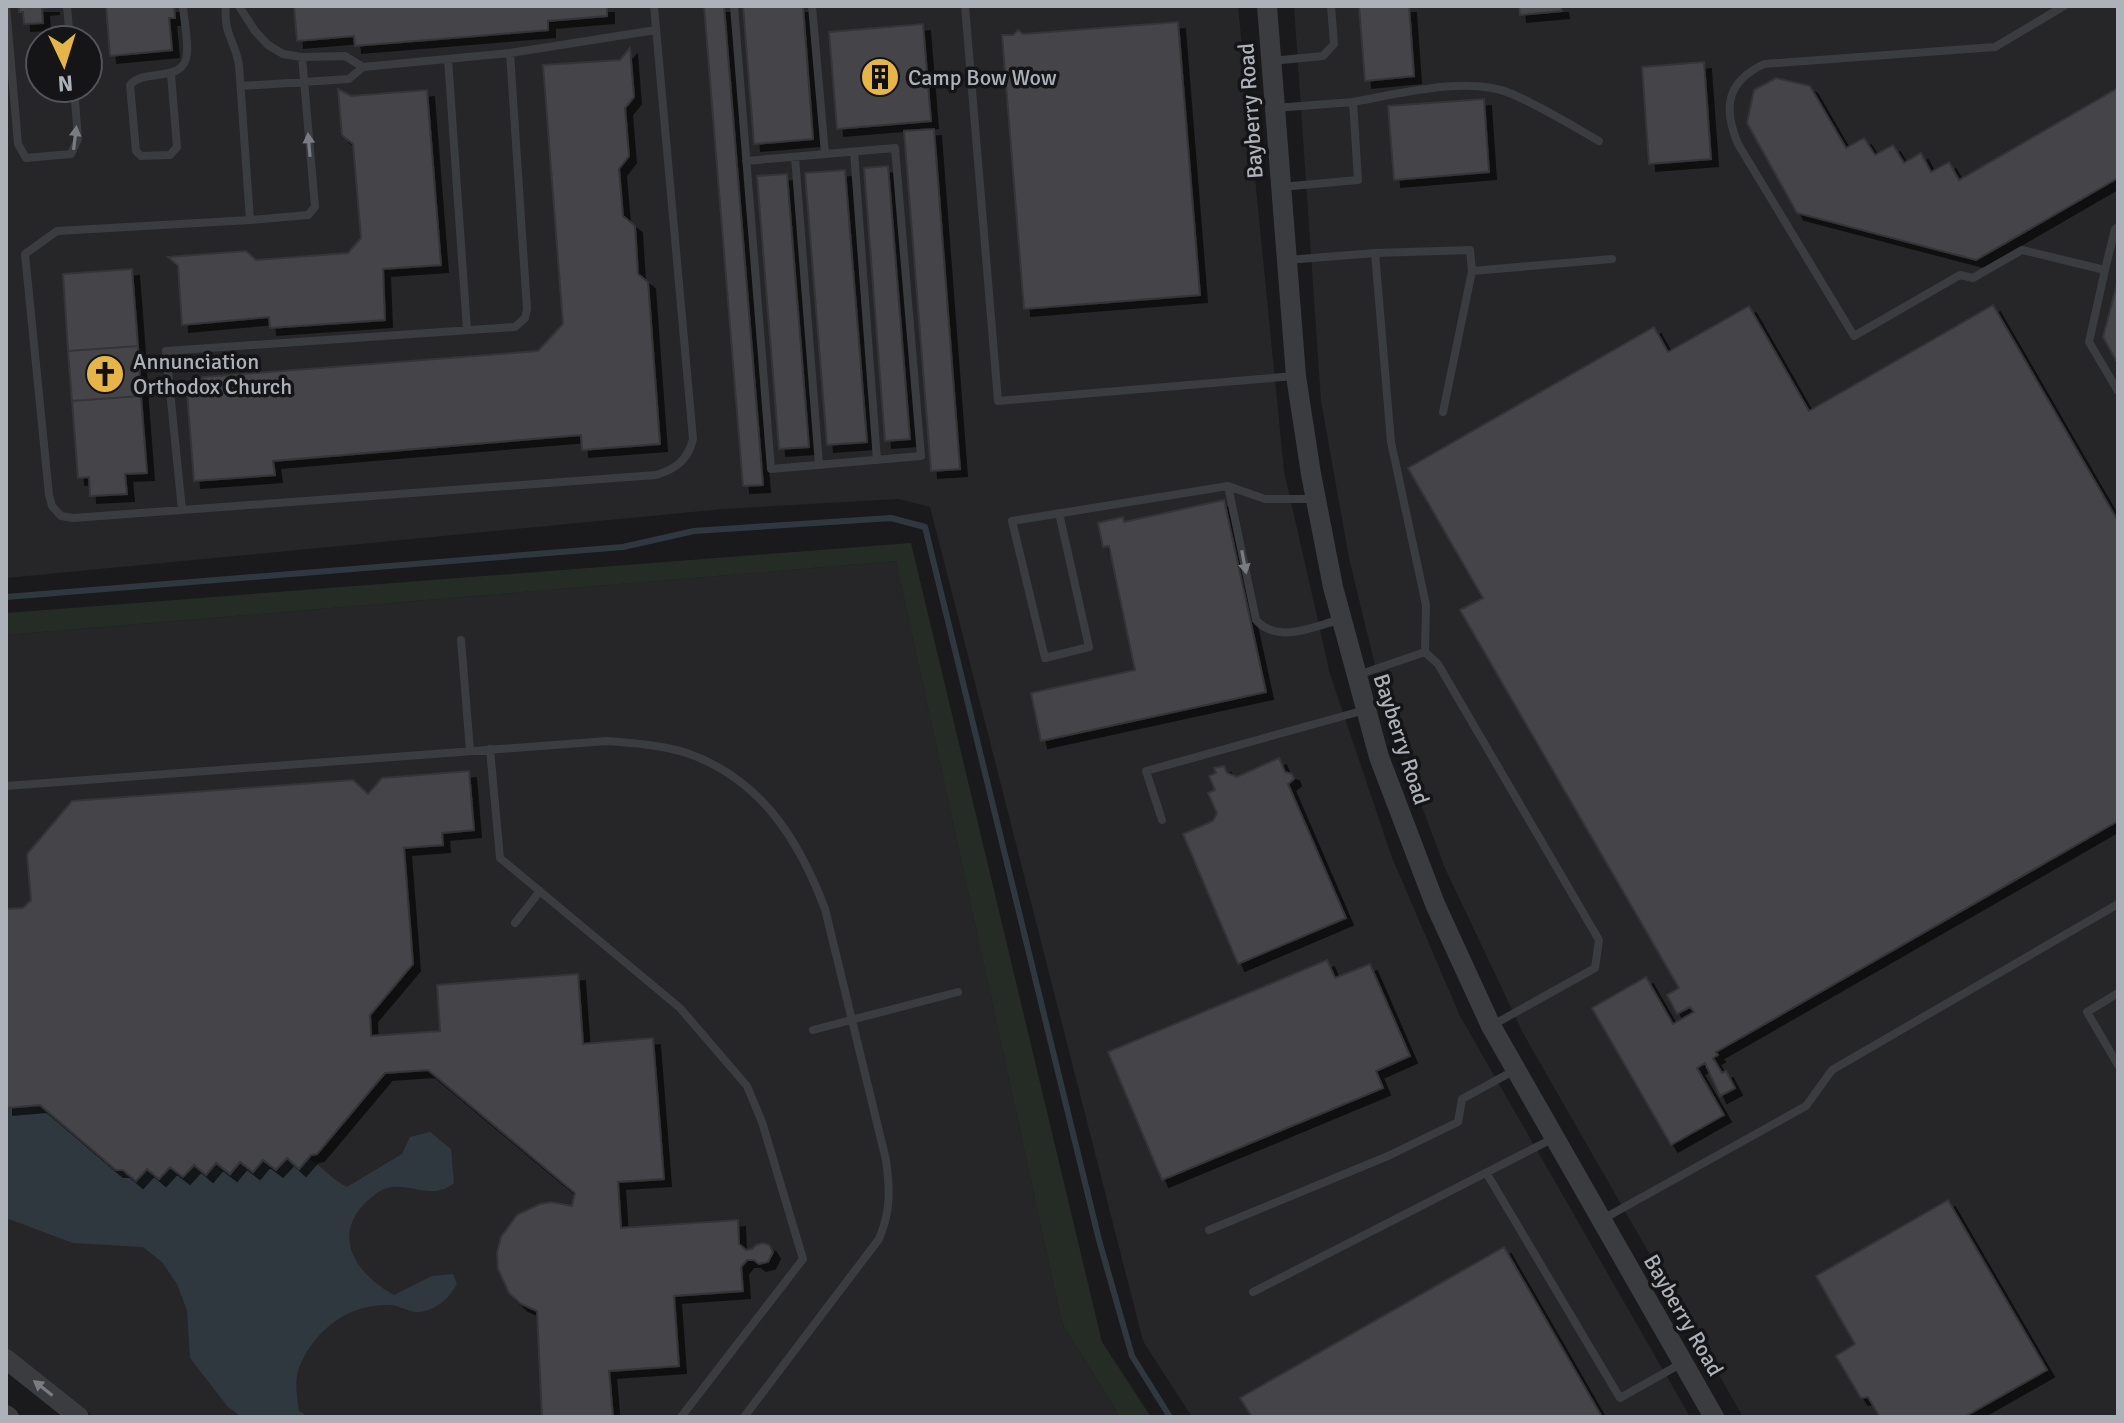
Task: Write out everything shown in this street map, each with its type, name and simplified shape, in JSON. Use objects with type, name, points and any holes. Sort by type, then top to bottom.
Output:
[{"type":"street","name":"Bayberry Road","points":[[1267,6],[1296,376],[1315,499],[1342,620],[1379,757],[1435,904],[1491,1026],[1714,1417]]},
{"type":"street","points":[[6,1359],[79,1417]]},
{"type":"lane","points":[[6,6],[18,144],[26,158],[71,154],[78,139],[75,104]]},
{"type":"lane","points":[[171,74],[177,147],[170,155],[141,156],[136,151],[130,85],[141,76],[171,74],[182,67],[187,54],[183,6]]},
{"type":"lane","points":[[226,6],[225,28],[237,52],[241,86],[250,220]]},
{"type":"lane","points":[[239,6],[255,31],[268,45],[283,54],[345,56],[363,67]]},
{"type":"lane","points":[[302,57],[315,207],[308,215],[57,231],[25,254],[49,495],[52,506],[61,516],[73,518],[656,475],[680,464],[690,452],[693,439],[654,6]]},
{"type":"lane","points":[[734,6],[746,161],[771,469],[921,456],[895,148],[746,161]]},
{"type":"lane","points":[[812,6],[825,154]]},
{"type":"lane","points":[[965,6],[998,401],[1296,376]]},
{"type":"lane","points":[[1271,61],[1323,56],[1334,44],[1331,6]]},
{"type":"lane","points":[[2064,6],[1995,47],[1764,64],[1747,72],[1734,87],[1729,105],[1730,124],[1738,144],[1854,336],[1960,275],[1973,278],[2022,250],[2105,270]]},
{"type":"lane","points":[[241,86],[349,79],[363,67],[510,53],[656,30]]},
{"type":"lane","points":[[182,510],[166,351],[515,327],[525,318],[527,309],[510,53]]},
{"type":"lane","points":[[448,59],[467,330]]},
{"type":"lane","points":[[1274,108],[1353,102],[1449,87],[1487,87],[1511,93],[1599,141]]},
{"type":"lane","points":[[1280,187],[1358,180],[1353,102]]},
{"type":"lane","points":[[854,152],[877,460]]},
{"type":"lane","points":[[795,157],[819,465]]},
{"type":"lane","points":[[2118,227],[2115,229],[2089,342],[2118,391]]},
{"type":"lane","points":[[1287,260],[1470,250],[1472,271],[1443,412]]},
{"type":"lane","points":[[1375,253],[1391,442],[1426,605],[1425,652],[1438,664],[1599,940],[1595,968],[1491,1026]]},
{"type":"lane","points":[[1472,271],[1612,259]]},
{"type":"lane","points":[[1228,486],[1256,620],[1264,629],[1286,634],[1342,620]]},
{"type":"lane","points":[[1059,513],[1089,647],[1045,658],[1012,521],[1059,513],[1228,486],[1265,499],[1315,499]]},
{"type":"lane","points":[[461,640],[470,750]]},
{"type":"lane","points":[[1356,676],[1425,652]]},
{"type":"lane","points":[[1162,820],[1146,771],[1366,710]]},
{"type":"lane","points":[[6,786],[607,741],[650,745],[686,753],[720,769],[748,788],[773,812],[795,841],[825,909],[886,1160],[890,1190],[888,1217],[879,1239],[744,1417]]},
{"type":"lane","points":[[490,749],[500,858],[680,1008],[747,1086],[762,1122],[803,1259],[681,1417]]},
{"type":"lane","points":[[515,923],[540,891]]},
{"type":"lane","points":[[1602,1219],[1806,1106],[1832,1070],[2118,904]]},
{"type":"lane","points":[[813,1030],[958,992]]},
{"type":"lane","points":[[2118,993],[2087,1012],[2118,1065]]},
{"type":"lane","points":[[1209,1230],[1388,1156],[1458,1122],[1462,1099],[1515,1070]]},
{"type":"lane","points":[[1253,1292],[1555,1138]]},
{"type":"lane","points":[[1487,1174],[1620,1398],[1683,1363]]},
{"type":"shaded area","points":[[6,6],[1238,6],[1284,471],[1330,674],[1391,855],[1460,1016],[1690,1417],[1192,1417],[1143,1341],[930,507],[898,499],[723,509],[6,578]]},
{"type":"shaded area","points":[[1294,6],[2118,6],[2118,1417],[1743,1417],[1524,1035],[1444,866],[1385,707],[1349,558],[1321,401]]},
{"type":"shaded area","points":[[911,543],[1102,1342],[1151,1417],[1120,1417],[1062,1323],[896,561],[6,635],[6,613]]},
{"type":"shaded area","points":[[896,561],[1062,1323],[1120,1417],[94,1417],[6,1348],[6,635]]},
{"type":"shaded area","points":[[40,1105],[136,1181],[147,1169],[159,1179],[170,1167],[183,1177],[194,1165],[206,1175],[216,1163],[230,1174],[240,1162],[253,1172],[263,1160],[276,1170],[287,1158],[299,1168],[308,1158],[347,1187],[402,1154],[410,1137],[430,1132],[451,1149],[454,1183],[435,1191],[396,1187],[377,1193],[362,1206],[353,1220],[349,1234],[351,1247],[356,1261],[366,1273],[394,1295],[432,1276],[453,1274],[457,1284],[437,1306],[425,1311],[416,1312],[393,1305],[374,1306],[346,1314],[323,1331],[305,1354],[299,1368],[296,1389],[299,1411],[304,1417],[242,1417],[228,1407],[190,1358],[187,1310],[177,1284],[162,1262],[143,1247],[73,1243],[6,1218],[6,1108]]},
{"type":"building","points":[[19,6],[52,6],[42,8],[43,23],[24,24],[23,12],[19,12]]},
{"type":"building","points":[[106,6],[174,6],[175,18],[169,18],[172,50],[110,56]]},
{"type":"building","points":[[294,6],[607,6],[607,16],[548,21],[548,30],[355,46],[354,36],[297,41]]},
{"type":"building","points":[[704,6],[724,6],[763,485],[743,486]]},
{"type":"building","points":[[743,6],[803,6],[813,139],[754,144]]},
{"type":"building","points":[[1359,6],[1409,6],[1414,76],[1365,81]]},
{"type":"building","points":[[1519,6],[1561,6],[1562,11],[1520,15]]},
{"type":"building","points":[[1178,22],[1200,295],[1024,309],[1002,35],[1013,35],[1018,30],[1023,34]]},
{"type":"building","name":"Camp Bow Wow","points":[[923,24],[931,121],[837,129],[829,32]]},
{"type":"building","points":[[630,48],[634,97],[625,108],[629,156],[619,169],[623,216],[635,226],[638,274],[648,282],[660,444],[582,450],[581,435],[273,461],[275,475],[194,481],[187,393],[203,377],[538,351],[563,324],[543,65],[620,60]]},
{"type":"building","points":[[1704,62],[1711,159],[1649,164],[1642,67]]},
{"type":"building","points":[[1776,78],[1810,86],[1846,148],[1864,138],[1875,155],[1893,145],[1904,163],[1921,153],[1931,172],[1949,162],[1959,180],[2118,88],[2118,178],[1976,260],[1797,213],[1747,123],[1754,90]]},
{"type":"building","points":[[338,89],[351,96],[427,90],[441,265],[383,269],[385,320],[270,328],[269,317],[182,325],[178,266],[168,257],[246,251],[256,260],[348,253],[361,238],[353,144],[342,135]]},
{"type":"building","points":[[1484,99],[1489,172],[1394,180],[1388,106]]},
{"type":"building","points":[[934,129],[960,469],[931,471],[904,131]]},
{"type":"building","points":[[888,166],[910,439],[885,441],[864,168]]},
{"type":"building","points":[[845,170],[867,442],[827,445],[805,173]]},
{"type":"building","points":[[787,174],[809,447],[779,449],[757,176]]},
{"type":"building","points":[[132,269],[138,346],[68,351],[63,274]]},
{"type":"building","points":[[2118,280],[2118,364],[2103,337]]},
{"type":"building","points":[[1993,305],[2118,521],[2118,821],[1716,1052],[1718,1055],[1713,1058],[1722,1073],[1726,1071],[1735,1088],[1720,1096],[1705,1063],[1697,1068],[1724,1115],[1671,1145],[1592,1008],[1646,977],[1673,1024],[1694,1012],[1690,1007],[1677,1014],[1667,995],[1679,988],[1460,610],[1483,598],[1408,468],[1654,327],[1668,352],[1749,306],[1809,411]]},
{"type":"building","name":"Annunciation Orthodox Church","points":[[138,346],[141,396],[72,401],[68,351]]},
{"type":"building","points":[[141,396],[147,473],[125,474],[127,494],[90,496],[89,477],[78,478],[72,401]]},
{"type":"building","points":[[1224,500],[1266,692],[1041,741],[1031,693],[1135,670],[1109,546],[1103,547],[1098,523],[1123,517],[1124,522]]},
{"type":"building","points":[[1279,758],[1285,772],[1292,774],[1294,779],[1288,784],[1346,918],[1238,964],[1183,834],[1213,821],[1217,813],[1208,793],[1215,790],[1209,776],[1216,773],[1214,768],[1224,766],[1227,773],[1237,777]]},
{"type":"building","points":[[469,771],[474,830],[442,833],[443,845],[404,848],[413,964],[370,1015],[371,1036],[440,1031],[437,985],[578,974],[583,1044],[653,1038],[664,1179],[618,1182],[621,1228],[738,1220],[739,1244],[746,1250],[763,1243],[769,1245],[773,1252],[768,1262],[759,1264],[747,1260],[741,1267],[743,1291],[674,1296],[679,1366],[609,1371],[613,1417],[542,1417],[537,1311],[521,1304],[509,1293],[498,1269],[497,1253],[501,1237],[517,1215],[551,1202],[572,1206],[575,1193],[428,1070],[385,1073],[317,1154],[311,1155],[299,1169],[287,1158],[276,1170],[263,1160],[253,1172],[240,1162],[230,1174],[216,1163],[206,1175],[194,1165],[183,1177],[170,1167],[159,1179],[147,1169],[136,1181],[123,1170],[116,1170],[40,1105],[6,1108],[6,909],[23,908],[31,900],[27,854],[72,801],[353,780],[368,794],[382,778]]},
{"type":"building","points":[[1327,960],[1335,978],[1370,964],[1410,1056],[1376,1071],[1383,1088],[1162,1180],[1108,1052]]},
{"type":"building","points":[[1948,1200],[2047,1370],[1964,1417],[1880,1417],[1868,1397],[1861,1398],[1836,1356],[1855,1344],[1816,1276]]},
{"type":"building","points":[[1504,1247],[1602,1417],[1252,1417],[1240,1398]]},
{"type":"waterway","points":[[6,597],[623,547],[694,531],[891,518],[925,527],[1099,1240],[1132,1356],[1170,1417]]},
{"type":"place","name":"Camp Bow Wow","points":[[880,77]]},
{"type":"place","name":"Annunciation Orthodox Church","points":[[105,374]]}]
